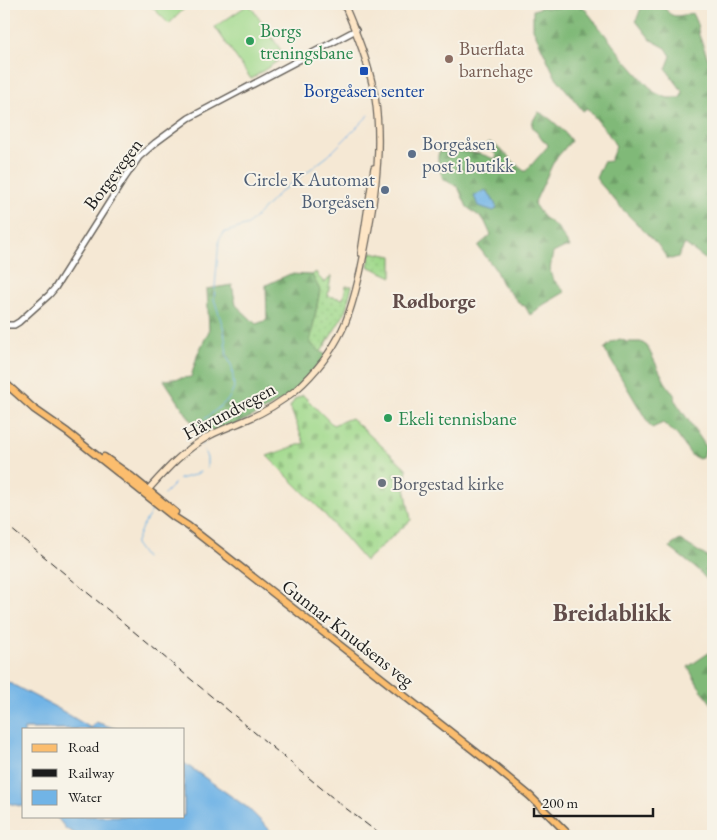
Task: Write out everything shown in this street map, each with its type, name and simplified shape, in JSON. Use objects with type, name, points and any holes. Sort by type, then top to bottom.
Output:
[{"type":"main road","name":"Håvundvegen","points":[[146,492],[175,460],[190,448],[218,431],[266,410],[289,396],[327,356],[342,331],[353,302],[360,272],[362,242],[378,143],[377,113],[372,85],[356,30],[344,4]]},
{"type":"main road","name":"Gunnar Knudsens veg","points":[[4,382],[62,424],[146,492],[182,518],[188,526],[490,763],[530,796],[570,836]]},
{"type":"street","name":"Borgevegen","points":[[4,325],[14,325],[19,322],[55,288],[139,157],[155,143],[189,118],[356,30]]},
{"type":"green space","points":[[149,4],[189,4],[169,24]]},
{"type":"green space","name":"Borgs treningsbane","points":[[249,4],[285,56],[251,79],[215,27]]},
{"type":"green space","points":[[563,4],[581,4],[625,60],[654,92],[668,98],[680,98],[683,92],[666,69],[671,56],[666,48],[651,40],[636,21],[641,8],[652,4],[661,5],[670,14],[676,16],[692,13],[713,72],[713,265],[685,244],[678,257],[667,258],[658,245],[625,212],[596,178],[603,162],[610,161],[616,146],[587,108],[583,111],[555,76],[533,29],[533,10]]},
{"type":"green space","points":[[538,112],[556,124],[571,141],[554,161],[534,204],[543,217],[557,227],[570,247],[565,247],[553,253],[550,271],[553,279],[565,292],[530,315],[525,306],[521,305],[502,284],[495,269],[478,246],[491,235],[484,220],[467,207],[458,187],[443,179],[438,158],[439,152],[454,151],[480,154],[495,159],[497,156],[487,144],[489,142],[526,171],[548,146],[532,126]]},
{"type":"green space","points":[[371,252],[392,256],[392,277],[368,266]]},
{"type":"green space","points":[[316,272],[325,283],[331,276],[328,296],[343,299],[346,286],[352,286],[345,313],[321,352],[310,343],[320,290],[312,275]]},
{"type":"green space","points":[[290,274],[312,275],[320,290],[310,343],[327,356],[289,396],[258,414],[203,439],[164,380],[191,377],[198,353],[209,331],[207,289],[232,285],[236,305],[256,324],[267,320],[266,285]]},
{"type":"green space","points":[[620,339],[627,342],[641,342],[647,346],[665,382],[675,396],[676,402],[707,448],[702,457],[699,459],[691,455],[677,435],[663,423],[652,428],[650,426],[604,349],[612,342]]},
{"type":"green space","points":[[303,395],[333,425],[351,418],[407,469],[405,488],[411,520],[365,561],[320,509],[267,456],[304,443],[290,407],[295,399]]},
{"type":"green space","points":[[680,540],[709,558],[713,557],[713,586],[698,570],[670,548]]},
{"type":"green space","points":[[713,650],[713,706],[688,667]]},
{"type":"water","points":[[485,190],[492,197],[497,208],[494,211],[478,206],[474,196]]},
{"type":"water","points":[[4,680],[91,728],[22,728],[22,806],[4,802]]},
{"type":"water","points":[[96,722],[114,728],[91,728]]},
{"type":"water","points":[[185,764],[248,808],[276,836],[126,836],[115,832],[78,835],[66,829],[58,818],[185,818]]},
{"type":"waterway","points":[[200,437],[198,432],[200,423],[228,400],[234,388],[232,367],[227,356],[224,330],[214,299],[219,240],[223,233],[248,225],[280,192],[328,156],[369,115]]},
{"type":"waterway","points":[[204,450],[207,458],[207,468]]},
{"type":"waterway","points":[[164,494],[179,479],[200,472]]},
{"type":"waterway","points":[[145,558],[135,544],[142,527],[155,506]]},
{"type":"railway","points":[[4,523],[339,803],[382,836]]},
{"type":"place","name":"Borgs treningsbane","points":[[250,41]]},
{"type":"place","name":"Buerflata barnehage","points":[[449,59]]},
{"type":"place","name":"Borgeåsen senter","points":[[364,71]]},
{"type":"place","name":"Borgeåsen post i butikk","points":[[412,154]]},
{"type":"place","name":"Circle K Automat Borgeåsen","points":[[385,190]]},
{"type":"place","name":"Ekeli tennisbane","points":[[388,418]]},
{"type":"place","name":"Borgestad kirke","points":[[382,483]]},
{"type":"district","name":"Rødborge","points":[[434,301]]},
{"type":"district","name":"Breidablikk","points":[[612,612]]}]
